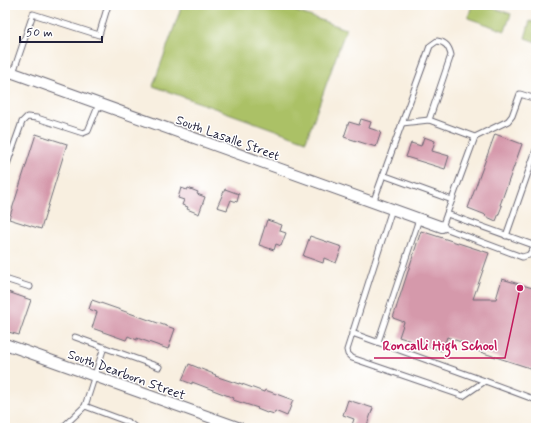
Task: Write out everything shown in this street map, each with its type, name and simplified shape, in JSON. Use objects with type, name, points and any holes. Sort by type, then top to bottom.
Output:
[{"type":"street","name":"South Lasalle Street","points":[[9,72],[442,227]]},
{"type":"street","name":"South Dearborn Street","points":[[5,344],[240,428]]},
{"type":"lane","points":[[9,72],[33,14],[99,35],[108,5]]},
{"type":"lane","points":[[373,203],[430,46],[437,41],[440,41],[446,45],[451,55],[429,120]]},
{"type":"lane","points":[[447,214],[506,236],[536,245],[529,255],[522,257],[442,227],[475,137],[508,121],[512,116],[520,94],[536,99]]},
{"type":"lane","points":[[5,170],[22,122],[27,117],[37,118],[83,133],[88,131],[99,104]]},
{"type":"lane","points":[[402,123],[429,120],[475,137]]},
{"type":"lane","points":[[506,236],[536,150]]},
{"type":"lane","points":[[383,175],[452,200]]},
{"type":"lane","points":[[392,209],[352,333],[347,350],[348,354],[352,358],[463,396],[486,381]]},
{"type":"lane","points":[[378,342],[419,219]]},
{"type":"lane","points":[[5,279],[30,287]]},
{"type":"lane","points":[[352,333],[536,400]]},
{"type":"lane","points":[[75,337],[158,367]]},
{"type":"lane","points":[[62,428],[85,406],[104,347]]},
{"type":"lane","points":[[85,406],[128,422],[136,428]]},
{"type":"green space","points":[[182,5],[278,5],[346,29],[306,141],[153,86]]},
{"type":"green space","points":[[472,5],[485,5],[511,14],[505,31],[468,18]]},
{"type":"green space","points":[[530,21],[536,23],[536,42],[525,38]]},
{"type":"building","points":[[361,119],[371,122],[369,128],[381,132],[376,147],[344,137],[349,122],[359,125]]},
{"type":"building","points":[[36,134],[67,144],[41,229],[9,219]]},
{"type":"building","points":[[495,134],[522,144],[500,205],[502,206],[496,221],[485,216],[486,215],[468,208]]},
{"type":"building","points":[[424,137],[435,141],[432,151],[449,156],[445,169],[406,157],[411,143],[421,146]]},
{"type":"building","points":[[181,188],[187,190],[188,188],[205,197],[199,214],[182,205],[184,200],[178,198]]},
{"type":"building","points":[[225,189],[239,194],[237,202],[231,200],[227,210],[217,207]]},
{"type":"building","points":[[267,220],[282,225],[280,231],[286,233],[281,246],[276,244],[274,250],[259,245]]},
{"type":"building","points":[[421,231],[489,253],[473,299],[496,299],[502,279],[536,289],[536,370],[471,349],[472,346],[447,337],[442,351],[399,337],[404,322],[393,318]]},
{"type":"building","points":[[310,236],[342,247],[336,263],[324,258],[323,263],[303,256]]},
{"type":"building","points":[[5,291],[31,300],[19,335],[5,331]]},
{"type":"building","points":[[92,300],[175,329],[168,349],[128,336],[126,340],[92,328],[97,312],[89,309]]},
{"type":"building","points":[[189,364],[216,375],[215,376],[264,392],[265,390],[293,400],[287,416],[275,411],[274,414],[267,413],[257,409],[258,408],[233,400],[234,398],[192,382],[192,384],[182,380]]},
{"type":"building","points":[[348,400],[373,408],[366,428],[351,428],[354,419],[343,415]]},
{"type":"place","name":"Roncalli High School","points":[[520,288]]}]
